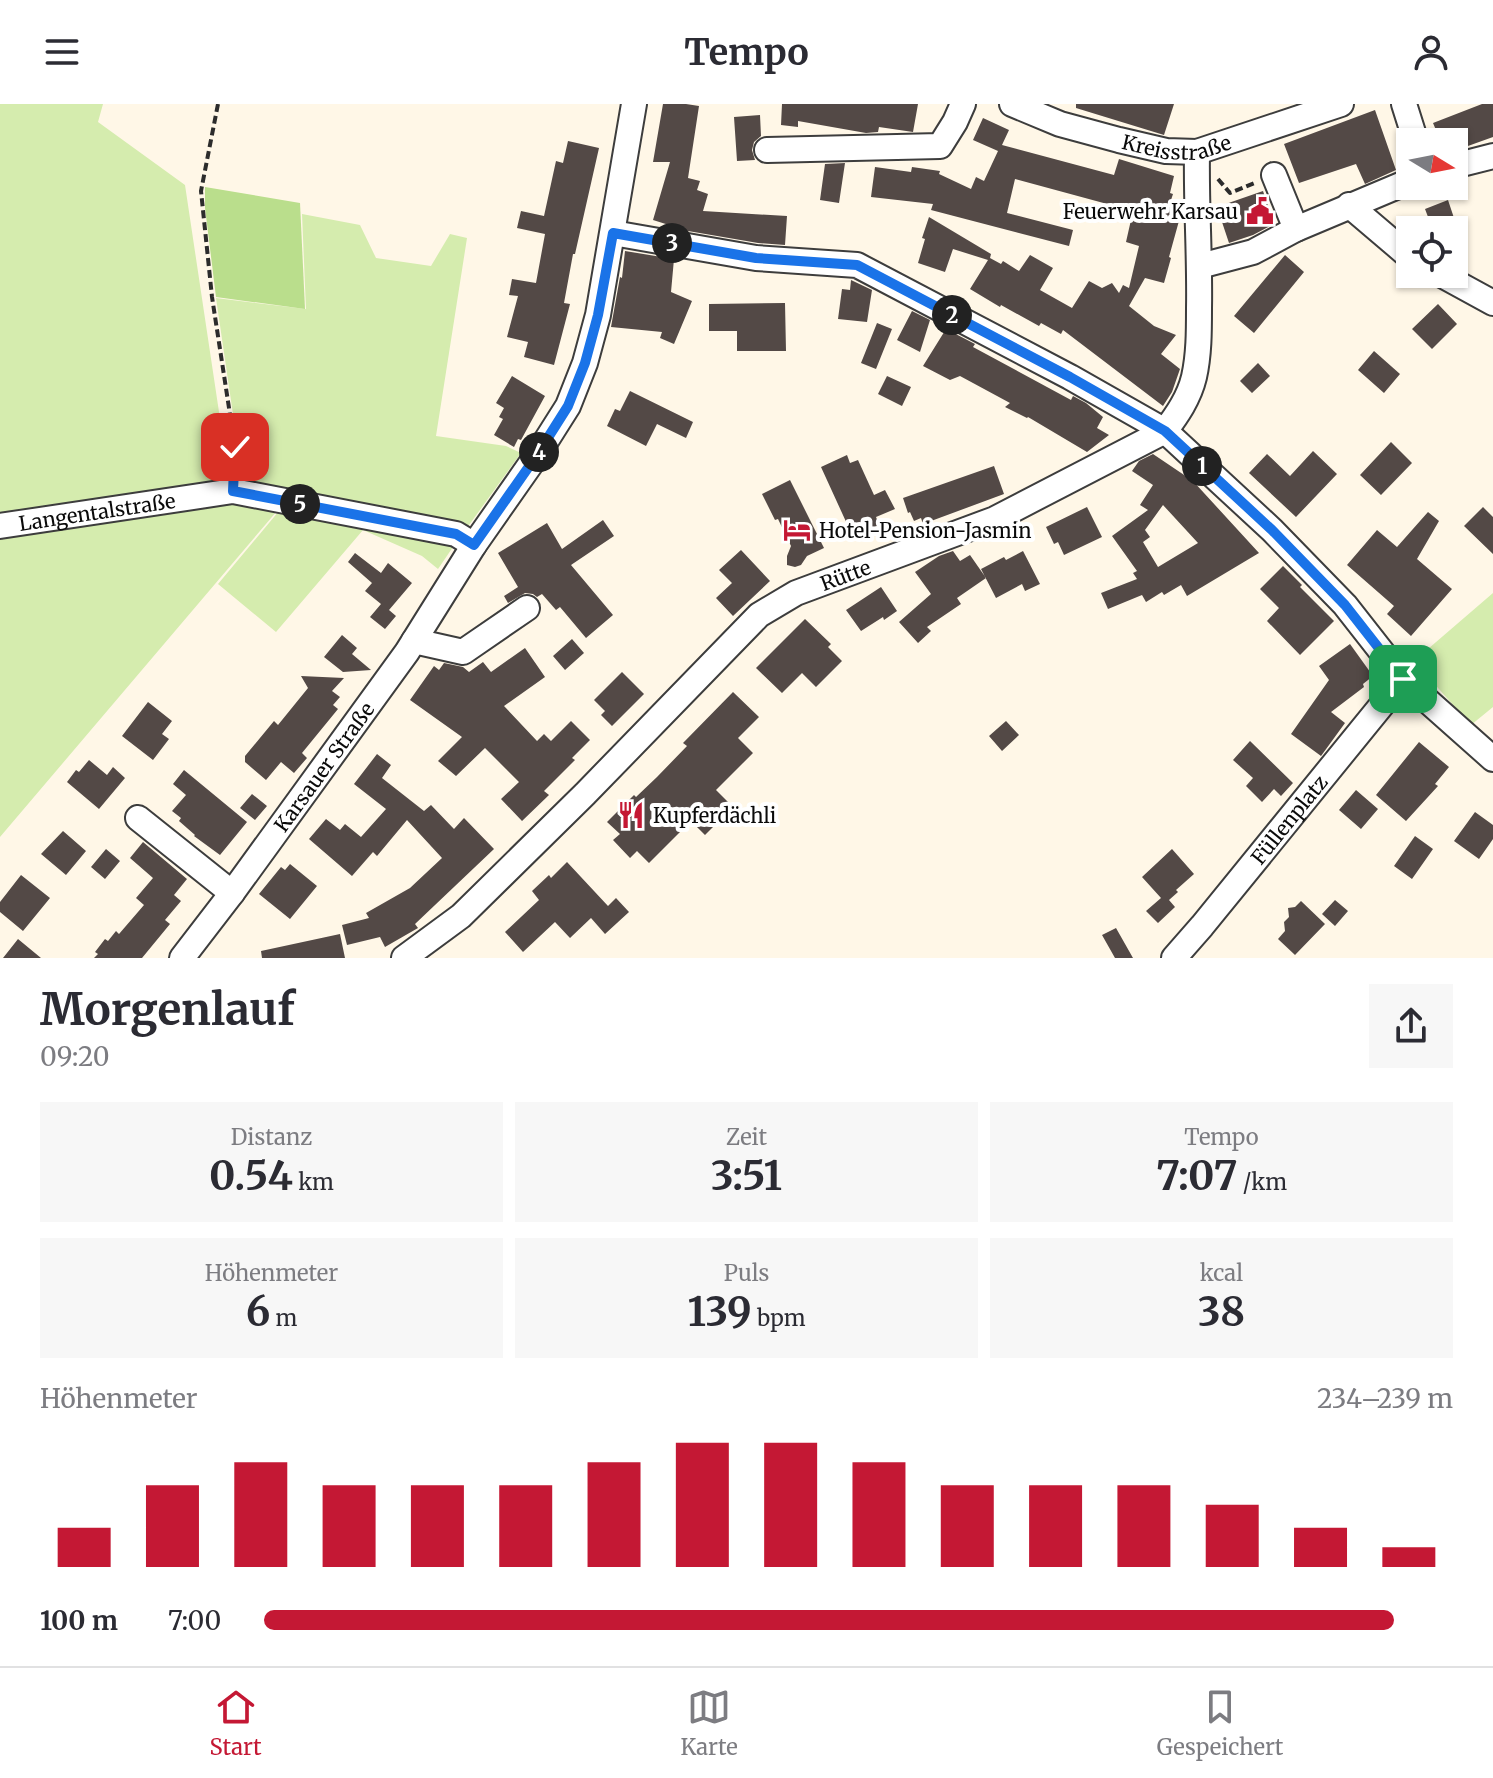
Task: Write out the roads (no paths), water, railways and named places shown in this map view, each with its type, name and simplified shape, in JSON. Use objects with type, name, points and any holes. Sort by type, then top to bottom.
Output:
[{"type":"street","name":"Karsauer Straße","points":[[192,953],[414,641],[474,545],[568,406],[585,363],[598,315],[634,104]]},
{"type":"street","points":[[767,150],[940,146],[963,104]]},
{"type":"street","name":"Kreisstraße","points":[[1012,104],[1060,124],[1119,140],[1166,151],[1197,152],[1341,104]]},
{"type":"street","points":[[1404,104],[1412,128]]},
{"type":"street","name":"Rütte","points":[[404,958],[461,916],[759,615],[796,593],[995,519],[1165,431],[1183,407],[1194,377],[1199,333],[1200,266],[1197,152]]},
{"type":"street","points":[[1468,162],[1493,156]]},
{"type":"street","points":[[1274,175],[1296,229]]},
{"type":"street","points":[[1200,266],[1253,252],[1296,229],[1396,187]]},
{"type":"street","points":[[1349,205],[1396,245]]},
{"type":"street","points":[[613,233],[756,258],[857,265],[1070,377],[1165,431],[1272,530],[1345,605],[1403,679],[1493,759]]},
{"type":"street","points":[[1466,288],[1493,303]]},
{"type":"street","name":"Langentalstraße","points":[[0,526],[233,491],[456,534],[474,545]]},
{"type":"street","points":[[414,641],[463,652],[527,608]]},
{"type":"street","name":"Füllenplatz","points":[[1174,958],[1403,679]]},
{"type":"street","points":[[138,818],[232,893]]},
{"type":"place","name":"Feuerwehr Karsau","points":[[1260,211]]},
{"type":"place","name":"Hotel-Pension-Jasmin","points":[[797,530]]},
{"type":"place","name":"Kupferdächli","points":[[631,815]]}]
